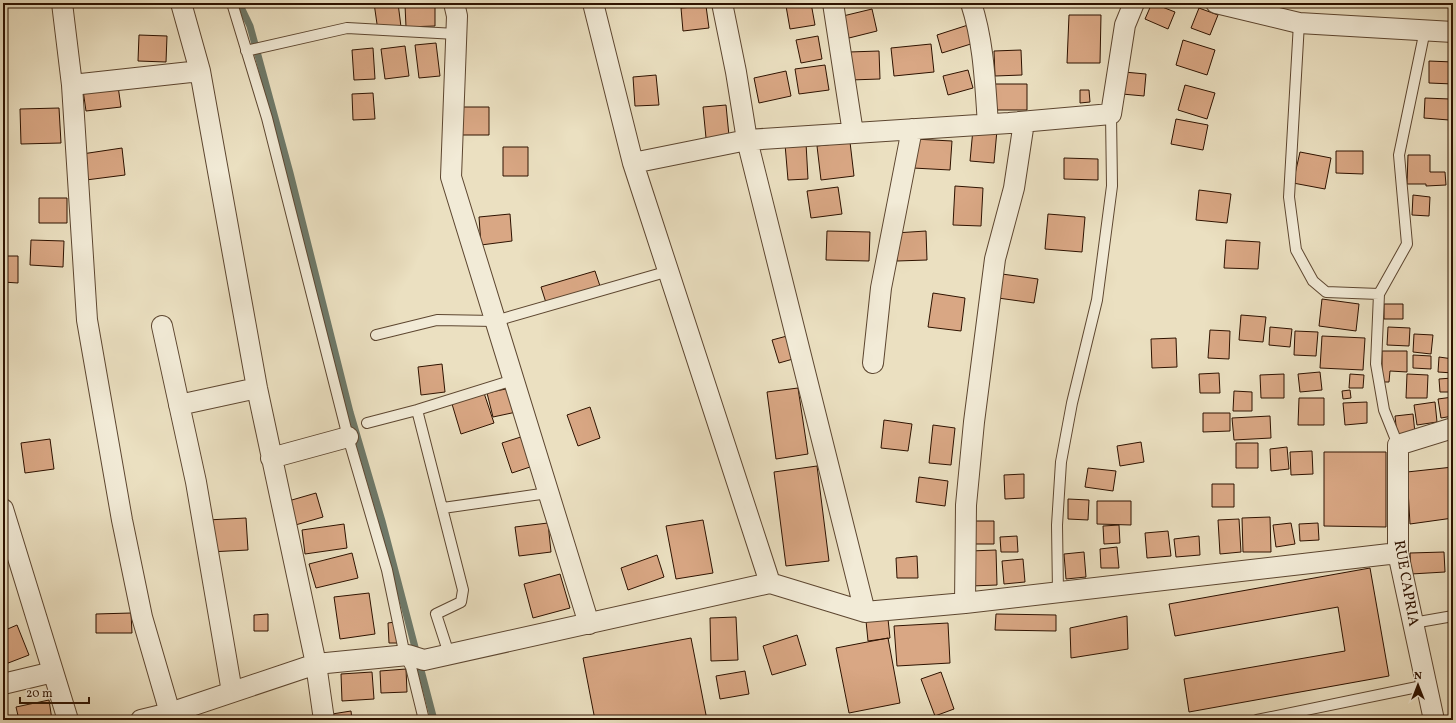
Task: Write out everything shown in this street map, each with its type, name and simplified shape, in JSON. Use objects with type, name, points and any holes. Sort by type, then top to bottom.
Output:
[{"type":"street","points":[[62,3],[72,85],[87,320],[122,520],[142,617],[169,716]]},
{"type":"street","points":[[181,3],[200,71],[257,388],[316,664],[324,720]]},
{"type":"street","points":[[454,3],[457,16],[451,177],[589,624]]},
{"type":"street","points":[[593,3],[633,163],[770,583]]},
{"type":"street","points":[[722,3],[736,72],[747,140],[865,612]]},
{"type":"street","points":[[833,3],[853,133]]},
{"type":"street","points":[[971,3],[977,22],[983,56],[988,124]]},
{"type":"street","points":[[633,163],[747,140],[1024,122],[1111,114],[1126,25],[1134,3]]},
{"type":"street","points":[[1216,3],[1299,23],[1453,32]]},
{"type":"street","points":[[72,85],[200,71]]},
{"type":"street","points":[[965,603],[966,505],[974,422],[995,259],[1014,188],[1024,122]]},
{"type":"street","points":[[873,363],[881,288],[912,129]]},
{"type":"street","points":[[162,326],[196,482],[232,692]]},
{"type":"street","points":[[180,405],[257,388]]},
{"type":"street","points":[[1398,445],[1453,428]]},
{"type":"street","points":[[271,458],[348,437]]},
{"type":"street","name":"RUE CAPRIA","points":[[1398,445],[1398,553],[1434,720]]},
{"type":"street","points":[[3,509],[11,563],[53,672],[68,720]]},
{"type":"street","points":[[141,720],[169,716],[232,692],[316,664],[449,654],[770,583],[865,612],[965,603],[1398,553]]},
{"type":"street","points":[[3,684],[53,672]]},
{"type":"lane","points":[[232,3],[267,118],[348,437],[412,657],[411,668],[424,720]]},
{"type":"lane","points":[[1299,23],[1289,197],[1296,250],[1313,281],[1326,292],[1379,294]]},
{"type":"lane","points":[[246,51],[347,28],[456,34]]},
{"type":"lane","points":[[1398,445],[1384,410],[1376,364],[1379,294],[1407,244],[1399,155],[1425,30]]},
{"type":"lane","points":[[1058,592],[1057,525],[1061,462],[1072,403],[1097,300],[1112,186],[1111,114]]},
{"type":"lane","points":[[376,335],[437,320],[495,321],[669,271]]},
{"type":"lane","points":[[367,423],[417,410],[514,380]]},
{"type":"lane","points":[[417,410],[463,590],[462,602],[436,614],[449,654]]},
{"type":"lane","points":[[442,508],[548,493]]},
{"type":"lane","points":[[1413,623],[1453,616]]},
{"type":"lane","points":[[1257,720],[1427,685]]},
{"type":"building","points":[[374,3],[398,3],[401,27],[378,31]]},
{"type":"building","points":[[456,3],[485,3],[485,4],[456,5]]},
{"type":"building","points":[[811,3],[815,25],[790,29],[786,6]]},
{"type":"building","points":[[1021,3],[1043,3],[1021,7]]},
{"type":"building","points":[[1093,3],[1113,3],[1113,5]]},
{"type":"building","points":[[1152,3],[1175,12],[1168,29],[1145,19]]},
{"type":"building","points":[[435,4],[435,26],[406,27],[405,5]]},
{"type":"building","points":[[706,6],[709,28],[683,31],[681,8]]},
{"type":"building","points":[[1199,8],[1218,15],[1210,35],[1191,28]]},
{"type":"building","points":[[872,9],[877,31],[849,38],[843,16]]},
{"type":"building","points":[[1069,15],[1101,15],[1100,63],[1067,63]]},
{"type":"building","points":[[968,25],[974,43],[942,53],[937,35]]},
{"type":"building","points":[[139,35],[167,36],[166,62],[138,61]]},
{"type":"building","points":[[818,36],[822,59],[801,63],[796,40]]},
{"type":"building","points":[[1183,40],[1215,50],[1207,75],[1176,65]]},
{"type":"building","points":[[436,43],[440,76],[419,78],[415,45]]},
{"type":"building","points":[[931,44],[934,72],[894,76],[891,48]]},
{"type":"building","points":[[405,46],[409,76],[385,79],[381,49]]},
{"type":"building","points":[[373,48],[375,79],[354,80],[352,50]]},
{"type":"building","points":[[1021,50],[1022,75],[995,76],[994,51]]},
{"type":"building","points":[[879,51],[880,79],[850,80],[849,52]]},
{"type":"building","points":[[1429,61],[1453,62],[1453,84],[1429,83]]},
{"type":"building","points":[[825,65],[829,90],[799,94],[795,69]]},
{"type":"building","points":[[968,70],[973,88],[948,95],[943,76]]},
{"type":"building","points":[[786,71],[791,96],[759,103],[754,78]]},
{"type":"building","points":[[1124,72],[1146,74],[1144,96],[1122,94]]},
{"type":"building","points":[[656,75],[659,105],[635,106],[633,77]]},
{"type":"building","points":[[994,84],[1027,84],[1027,110],[994,110]]},
{"type":"building","points":[[1185,85],[1215,93],[1207,119],[1178,110]]},
{"type":"building","points":[[118,86],[121,107],[86,111],[83,90]]},
{"type":"building","points":[[1080,90],[1089,90],[1090,102],[1080,103]]},
{"type":"building","points":[[373,93],[375,119],[353,120],[352,94]]},
{"type":"building","points":[[1425,98],[1450,99],[1449,120],[1424,118]]},
{"type":"building","points":[[726,105],[729,136],[706,138],[703,107]]},
{"type":"building","points":[[456,107],[489,107],[489,135],[456,135]]},
{"type":"building","points":[[59,108],[61,143],[21,144],[20,109]]},
{"type":"building","points":[[1176,119],[1208,125],[1203,150],[1171,144]]},
{"type":"building","points":[[973,129],[997,130],[994,163],[970,161]]},
{"type":"building","points":[[914,139],[952,141],[950,170],[913,168]]},
{"type":"building","points":[[850,142],[854,176],[821,180],[817,146]]},
{"type":"building","points":[[806,143],[808,179],[788,180],[785,144]]},
{"type":"building","points":[[503,147],[528,147],[528,176],[503,176]]},
{"type":"building","points":[[122,148],[125,175],[86,180],[82,154]]},
{"type":"building","points":[[1336,151],[1363,151],[1363,174],[1336,173]]},
{"type":"building","points":[[1300,152],[1331,158],[1325,189],[1293,183]]},
{"type":"building","points":[[1408,155],[1430,155],[1430,172],[1445,172],[1446,185],[1426,186],[1426,184],[1407,184]]},
{"type":"building","points":[[1064,158],[1098,159],[1098,180],[1064,179]]},
{"type":"building","points":[[955,186],[983,188],[981,226],[953,225]]},
{"type":"building","points":[[838,187],[842,214],[811,218],[807,191]]},
{"type":"building","points":[[1199,190],[1231,194],[1227,223],[1196,220]]},
{"type":"building","points":[[1413,195],[1430,197],[1429,216],[1412,215]]},
{"type":"building","points":[[39,198],[67,198],[67,223],[39,223]]},
{"type":"building","points":[[510,214],[512,241],[481,245],[479,217]]},
{"type":"building","points":[[1048,214],[1085,217],[1082,252],[1045,249]]},
{"type":"building","points":[[3,225],[6,225],[6,243],[3,243]]},
{"type":"building","points":[[827,231],[870,232],[869,261],[826,260]]},
{"type":"building","points":[[926,231],[927,260],[897,261],[895,233]]},
{"type":"building","points":[[31,240],[64,241],[63,267],[30,265]]},
{"type":"building","points":[[1226,240],[1260,242],[1258,269],[1224,268]]},
{"type":"building","points":[[3,256],[18,256],[18,283],[3,282]]},
{"type":"building","points":[[595,271],[602,292],[548,309],[541,287]]},
{"type":"building","points":[[1002,274],[1038,279],[1034,303],[998,298]]},
{"type":"building","points":[[933,293],[965,298],[961,331],[928,327]]},
{"type":"building","points":[[1322,299],[1359,304],[1356,331],[1319,326]]},
{"type":"building","points":[[1384,304],[1403,304],[1403,319],[1384,319]]},
{"type":"building","points":[[1241,315],[1266,317],[1263,342],[1239,340]]},
{"type":"building","points":[[1270,327],[1292,329],[1290,347],[1269,345]]},
{"type":"building","points":[[1388,327],[1410,328],[1409,346],[1387,345]]},
{"type":"building","points":[[1210,330],[1230,331],[1229,359],[1208,358]]},
{"type":"building","points":[[1295,331],[1318,332],[1316,356],[1294,355]]},
{"type":"building","points":[[1414,334],[1433,335],[1431,354],[1413,352]]},
{"type":"building","points":[[787,336],[793,359],[779,363],[772,340]]},
{"type":"building","points":[[1322,336],[1365,338],[1363,370],[1320,368]]},
{"type":"building","points":[[1176,338],[1177,367],[1152,368],[1151,339]]},
{"type":"building","points":[[1382,351],[1407,351],[1407,372],[1390,371],[1389,382],[1382,382]]},
{"type":"building","points":[[1413,355],[1431,356],[1431,369],[1413,368]]},
{"type":"building","points":[[1439,357],[1453,359],[1453,373],[1438,372]]},
{"type":"building","points":[[442,364],[445,392],[421,395],[418,367]]},
{"type":"building","points":[[1320,372],[1322,390],[1300,392],[1298,374]]},
{"type":"building","points":[[1219,373],[1220,393],[1200,393],[1199,374]]},
{"type":"building","points":[[1284,374],[1284,398],[1261,398],[1260,375]]},
{"type":"building","points":[[1350,374],[1364,375],[1363,388],[1349,388]]},
{"type":"building","points":[[1407,374],[1428,375],[1427,398],[1406,398]]},
{"type":"building","points":[[1452,378],[1453,392],[1440,392],[1439,379]]},
{"type":"building","points":[[515,387],[521,411],[493,417],[487,393]]},
{"type":"building","points":[[798,388],[808,454],[776,459],[767,392]]},
{"type":"building","points":[[1350,390],[1351,398],[1343,399],[1342,391]]},
{"type":"building","points":[[1234,391],[1252,392],[1252,411],[1233,411]]},
{"type":"building","points":[[484,393],[494,423],[461,434],[452,404]]},
{"type":"building","points":[[1453,397],[1453,416],[1441,418],[1438,399]]},
{"type":"building","points":[[1299,398],[1324,398],[1324,425],[1298,425]]},
{"type":"building","points":[[1367,402],[1367,423],[1345,425],[1343,403]]},
{"type":"building","points":[[1435,402],[1437,422],[1417,425],[1414,405]]},
{"type":"building","points":[[590,407],[600,438],[578,446],[567,415]]},
{"type":"building","points":[[1203,413],[1230,413],[1230,431],[1203,432]]},
{"type":"building","points":[[1413,414],[1415,433],[1397,435],[1395,416]]},
{"type":"building","points":[[1270,416],[1271,438],[1234,440],[1232,418]]},
{"type":"building","points":[[884,420],[912,424],[908,451],[881,448]]},
{"type":"building","points":[[933,425],[955,428],[951,465],[929,463]]},
{"type":"building","points":[[527,435],[536,465],[512,473],[502,443]]},
{"type":"building","points":[[50,439],[54,469],[25,473],[21,443]]},
{"type":"building","points":[[1141,442],[1144,462],[1120,466],[1117,446]]},
{"type":"building","points":[[1236,443],[1258,443],[1258,468],[1236,468]]},
{"type":"building","points":[[1287,447],[1289,469],[1271,471],[1270,449]]},
{"type":"building","points":[[1312,451],[1313,474],[1291,475],[1290,452]]},
{"type":"building","points":[[1324,452],[1386,452],[1386,527],[1324,526]]},
{"type":"building","points":[[817,466],[829,561],[786,566],[774,472]]},
{"type":"building","points":[[1453,467],[1453,518],[1410,524],[1407,472]]},
{"type":"building","points":[[1088,468],[1116,471],[1113,491],[1085,487]]},
{"type":"building","points":[[1024,474],[1024,498],[1005,499],[1004,475]]},
{"type":"building","points":[[919,477],[948,481],[945,506],[916,502]]},
{"type":"building","points":[[1212,484],[1234,484],[1234,507],[1212,507]]},
{"type":"building","points":[[316,493],[323,517],[292,526],[285,502]]},
{"type":"building","points":[[1068,499],[1089,500],[1088,520],[1068,519]]},
{"type":"building","points":[[1097,501],[1131,501],[1131,525],[1097,524]]},
{"type":"building","points":[[1270,517],[1271,552],[1243,552],[1242,518]]},
{"type":"building","points":[[246,518],[248,550],[209,552],[207,520]]},
{"type":"building","points":[[1239,519],[1241,552],[1220,554],[1218,520]]},
{"type":"building","points":[[703,520],[713,573],[676,579],[666,526]]},
{"type":"building","points":[[971,521],[994,521],[994,544],[971,544]]},
{"type":"building","points":[[548,523],[551,552],[519,556],[515,527]]},
{"type":"building","points":[[1291,523],[1295,544],[1276,547],[1273,525]]},
{"type":"building","points":[[1318,523],[1319,540],[1300,541],[1299,524]]},
{"type":"building","points":[[344,524],[347,548],[305,554],[302,530]]},
{"type":"building","points":[[1119,525],[1120,543],[1104,544],[1103,526]]},
{"type":"building","points":[[1168,531],[1171,556],[1147,558],[1145,533]]},
{"type":"building","points":[[1017,536],[1018,552],[1001,552],[1000,537]]},
{"type":"building","points":[[1199,536],[1200,555],[1176,557],[1174,539]]},
{"type":"building","points":[[1117,547],[1119,568],[1101,568],[1100,549]]},
{"type":"building","points":[[996,550],[997,585],[971,586],[970,551]]},
{"type":"building","points":[[1084,552],[1086,577],[1066,579],[1064,554]]},
{"type":"building","points":[[1444,552],[1445,572],[1411,574],[1410,553]]},
{"type":"building","points":[[352,553],[358,578],[316,588],[309,564]]},
{"type":"building","points":[[657,555],[664,577],[628,590],[621,568]]},
{"type":"building","points":[[917,556],[918,578],[897,578],[896,558]]},
{"type":"building","points":[[1023,559],[1025,582],[1004,584],[1002,561]]},
{"type":"building","points":[[1370,568],[1389,676],[1189,712],[1184,679],[1345,651],[1338,607],[1175,636],[1169,604]]},
{"type":"building","points":[[560,574],[570,608],[533,618],[524,584]]},
{"type":"building","points":[[369,593],[375,634],[340,639],[334,597]]},
{"type":"building","points":[[131,613],[132,633],[96,633],[96,614]]},
{"type":"building","points":[[268,614],[268,631],[254,631],[254,615]]},
{"type":"building","points":[[996,614],[1056,615],[1056,631],[995,630]]},
{"type":"building","points":[[1127,616],[1128,649],[1071,658],[1070,628]]},
{"type":"building","points":[[736,617],[738,660],[711,661],[710,618]]},
{"type":"building","points":[[888,619],[890,638],[868,641],[866,621]]},
{"type":"building","points":[[395,622],[397,643],[389,643],[388,623]]},
{"type":"building","points":[[948,623],[950,663],[897,666],[894,626]]},
{"type":"building","points":[[17,625],[29,655],[3,665],[3,631]]},
{"type":"building","points":[[797,635],[806,665],[772,675],[763,646]]},
{"type":"building","points":[[691,638],[707,720],[595,720],[583,658]]},
{"type":"building","points":[[888,638],[900,703],[849,713],[836,648]]},
{"type":"building","points":[[406,669],[407,692],[381,693],[380,671]]},
{"type":"building","points":[[745,671],[749,694],[720,699],[716,676]]},
{"type":"building","points":[[372,672],[374,699],[342,701],[341,674]]},
{"type":"building","points":[[941,672],[954,709],[935,716],[921,679]]},
{"type":"building","points":[[49,700],[52,720],[19,720],[16,707]]},
{"type":"building","points":[[351,711],[352,720],[333,720],[332,714]]},
{"type":"building","points":[[879,718],[879,720],[854,720]]},
{"type":"waterway","points":[[239,3],[250,26],[290,173],[350,412],[382,521],[434,720]]}]
